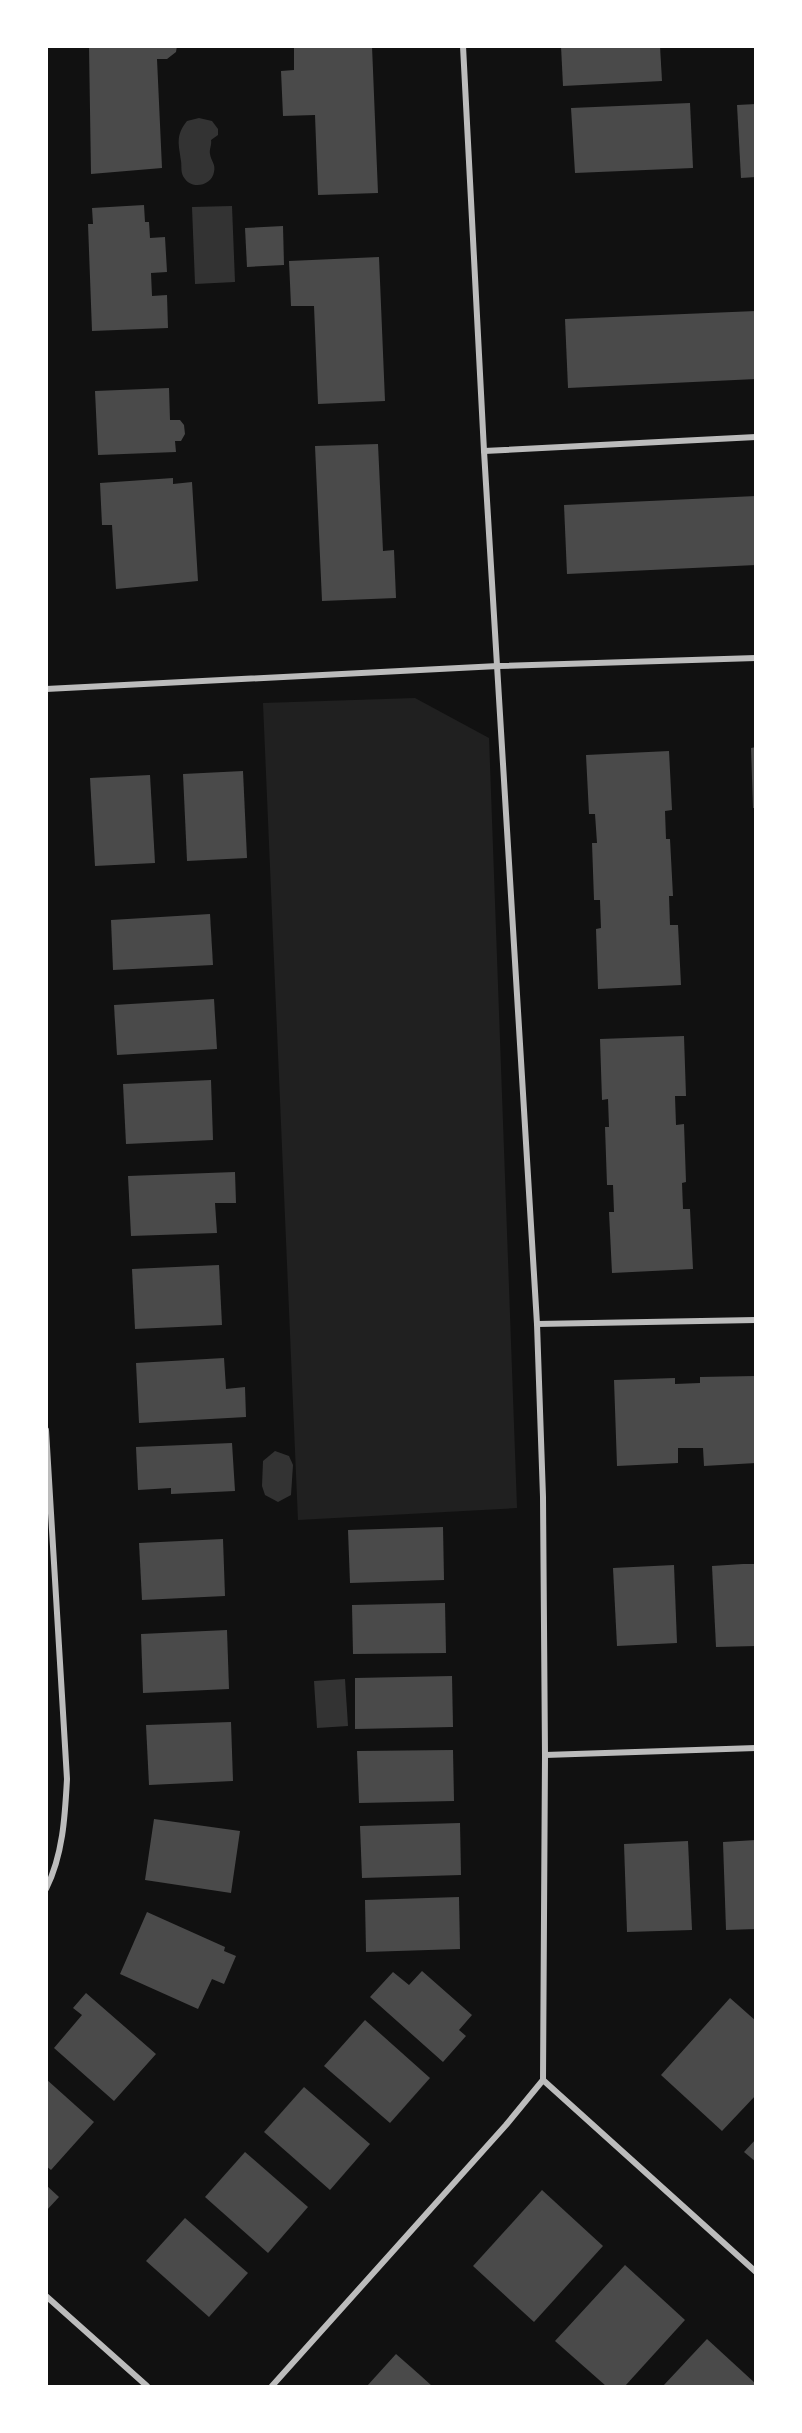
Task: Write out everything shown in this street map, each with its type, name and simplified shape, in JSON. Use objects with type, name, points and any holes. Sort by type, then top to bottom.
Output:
[{"type":"street","points":[[272,2386],[506,2125],[543,2080],[545,1755],[543,1497],[537,1323],[484,451],[463,46]]},
{"type":"street","points":[[484,451],[756,437]]},
{"type":"street","points":[[46,689],[498,666],[756,658]]},
{"type":"street","points":[[537,1323],[756,1320]]},
{"type":"street","points":[[46,1430],[67,1779],[64,1828],[53,1876],[46,1889]]},
{"type":"street","points":[[545,1755],[756,1748]]},
{"type":"street","points":[[543,2080],[756,2272]]},
{"type":"street","points":[[46,2296],[147,2386]]},
{"type":"shaded area","points":[[199,118],[212,121],[218,129],[218,135],[211,140],[213,176],[202,185],[188,182],[182,174],[179,140],[187,121]]},
{"type":"shaded area","points":[[232,206],[235,282],[195,284],[192,207]]},
{"type":"shaded area","points":[[415,698],[489,738],[517,1508],[298,1520],[263,703]]},
{"type":"shaded area","points":[[275,1451],[289,1456],[293,1465],[291,1495],[278,1502],[265,1495],[262,1486],[263,1461]]},
{"type":"shaded area","points":[[345,1679],[348,1726],[317,1728],[314,1681]]},
{"type":"building","points":[[89,46],[177,46],[176,52],[167,59],[157,59],[162,168],[91,174]]},
{"type":"building","points":[[294,46],[372,46],[378,193],[318,195],[315,115],[283,116],[281,71],[294,70]]},
{"type":"building","points":[[561,46],[660,46],[662,81],[563,86]]},
{"type":"building","points":[[690,103],[693,168],[575,173],[571,108]]},
{"type":"building","points":[[756,104],[756,177],[741,178],[737,105]]},
{"type":"building","points":[[144,205],[145,222],[149,222],[150,238],[165,237],[167,272],[151,273],[152,296],[167,295],[168,328],[92,331],[88,224],[93,224],[92,208]]},
{"type":"building","points":[[283,226],[284,265],[247,267],[245,228]]},
{"type":"building","points":[[379,257],[385,401],[318,404],[314,306],[291,306],[289,261]]},
{"type":"building","points":[[756,311],[756,379],[568,388],[565,319]]},
{"type":"building","points":[[169,388],[170,420],[180,420],[184,425],[185,434],[181,441],[175,441],[176,452],[98,455],[95,391]]},
{"type":"building","points":[[378,444],[383,551],[394,550],[396,598],[322,601],[315,446]]},
{"type":"building","points":[[173,478],[173,484],[192,482],[198,581],[116,589],[112,525],[102,525],[100,483]]},
{"type":"building","points":[[756,496],[756,565],[567,574],[564,505]]},
{"type":"building","points":[[756,747],[756,808],[753,808],[751,748]]},
{"type":"building","points":[[669,751],[672,810],[665,811],[666,839],[670,839],[673,896],[669,896],[670,925],[678,925],[681,985],[598,989],[596,929],[601,928],[600,900],[594,900],[592,843],[597,843],[595,814],[589,814],[586,755]]},
{"type":"building","points":[[243,771],[247,858],[187,861],[183,774]]},
{"type":"building","points":[[150,775],[155,863],[95,866],[90,778]]},
{"type":"building","points":[[210,914],[213,965],[113,970],[111,920]]},
{"type":"building","points":[[214,999],[217,1049],[117,1055],[114,1005]]},
{"type":"building","points":[[684,1036],[686,1096],[675,1096],[676,1125],[684,1124],[686,1182],[682,1183],[683,1209],[690,1209],[693,1269],[612,1273],[609,1212],[614,1212],[613,1185],[607,1185],[605,1127],[609,1127],[608,1099],[602,1100],[600,1039]]},
{"type":"building","points":[[211,1080],[213,1140],[126,1144],[123,1084]]},
{"type":"building","points":[[235,1172],[236,1203],[215,1203],[217,1233],[131,1236],[128,1176]]},
{"type":"building","points":[[219,1265],[222,1325],[135,1329],[132,1269]]},
{"type":"building","points":[[224,1358],[226,1389],[245,1387],[246,1417],[139,1423],[136,1363]]},
{"type":"building","points":[[756,1376],[756,1463],[704,1466],[703,1448],[678,1448],[678,1463],[617,1466],[614,1380],[675,1378],[675,1384],[700,1383],[700,1377]]},
{"type":"building","points":[[232,1443],[235,1491],[171,1494],[171,1488],[138,1490],[136,1447]]},
{"type":"building","points":[[443,1527],[444,1580],[350,1583],[348,1530]]},
{"type":"building","points":[[223,1539],[225,1596],[142,1600],[139,1543]]},
{"type":"building","points":[[756,1564],[756,1646],[716,1647],[712,1566]]},
{"type":"building","points":[[674,1565],[677,1643],[617,1646],[613,1568]]},
{"type":"building","points":[[445,1603],[446,1653],[353,1654],[352,1605]]},
{"type":"building","points":[[227,1630],[229,1689],[143,1693],[141,1634]]},
{"type":"building","points":[[452,1676],[453,1727],[355,1729],[355,1678]]},
{"type":"building","points":[[231,1722],[233,1781],[149,1785],[146,1725]]},
{"type":"building","points":[[453,1750],[454,1801],[359,1803],[357,1751]]},
{"type":"building","points":[[154,1819],[240,1831],[231,1893],[145,1880]]},
{"type":"building","points":[[460,1823],[461,1875],[362,1878],[360,1826]]},
{"type":"building","points":[[756,1840],[756,1929],[726,1930],[723,1842]]},
{"type":"building","points":[[688,1841],[692,1930],[627,1932],[624,1844]]},
{"type":"building","points":[[459,1897],[460,1949],[366,1952],[365,1900]]},
{"type":"building","points":[[147,1912],[225,1947],[224,1951],[236,1956],[224,1984],[212,1979],[198,2009],[120,1974]]},
{"type":"building","points":[[422,1971],[472,2015],[459,2030],[466,2036],[443,2062],[370,1997],[393,1972],[409,1985]]},
{"type":"building","points":[[86,1993],[156,2054],[114,2101],[54,2048],[82,2015],[73,2008]]},
{"type":"building","points":[[730,1998],[756,2021],[756,2095],[722,2131],[661,2075]]},
{"type":"building","points":[[365,2020],[430,2078],[390,2123],[324,2066]]},
{"type":"building","points":[[46,2079],[94,2122],[51,2170],[46,2166]]},
{"type":"building","points":[[304,2087],[370,2144],[330,2190],[264,2132]]},
{"type":"building","points":[[756,2139],[756,2162],[744,2152]]},
{"type":"building","points":[[245,2152],[308,2207],[268,2253],[205,2197]]},
{"type":"building","points":[[46,2185],[59,2197],[46,2211]]},
{"type":"building","points":[[542,2190],[603,2246],[534,2322],[473,2266]]},
{"type":"building","points":[[185,2218],[248,2273],[209,2317],[146,2261]]},
{"type":"building","points":[[625,2265],[685,2320],[625,2386],[606,2386],[555,2341]]},
{"type":"building","points":[[707,2339],[756,2384],[756,2386],[663,2386]]},
{"type":"building","points":[[396,2354],[421,2376],[432,2386],[367,2386]]}]
